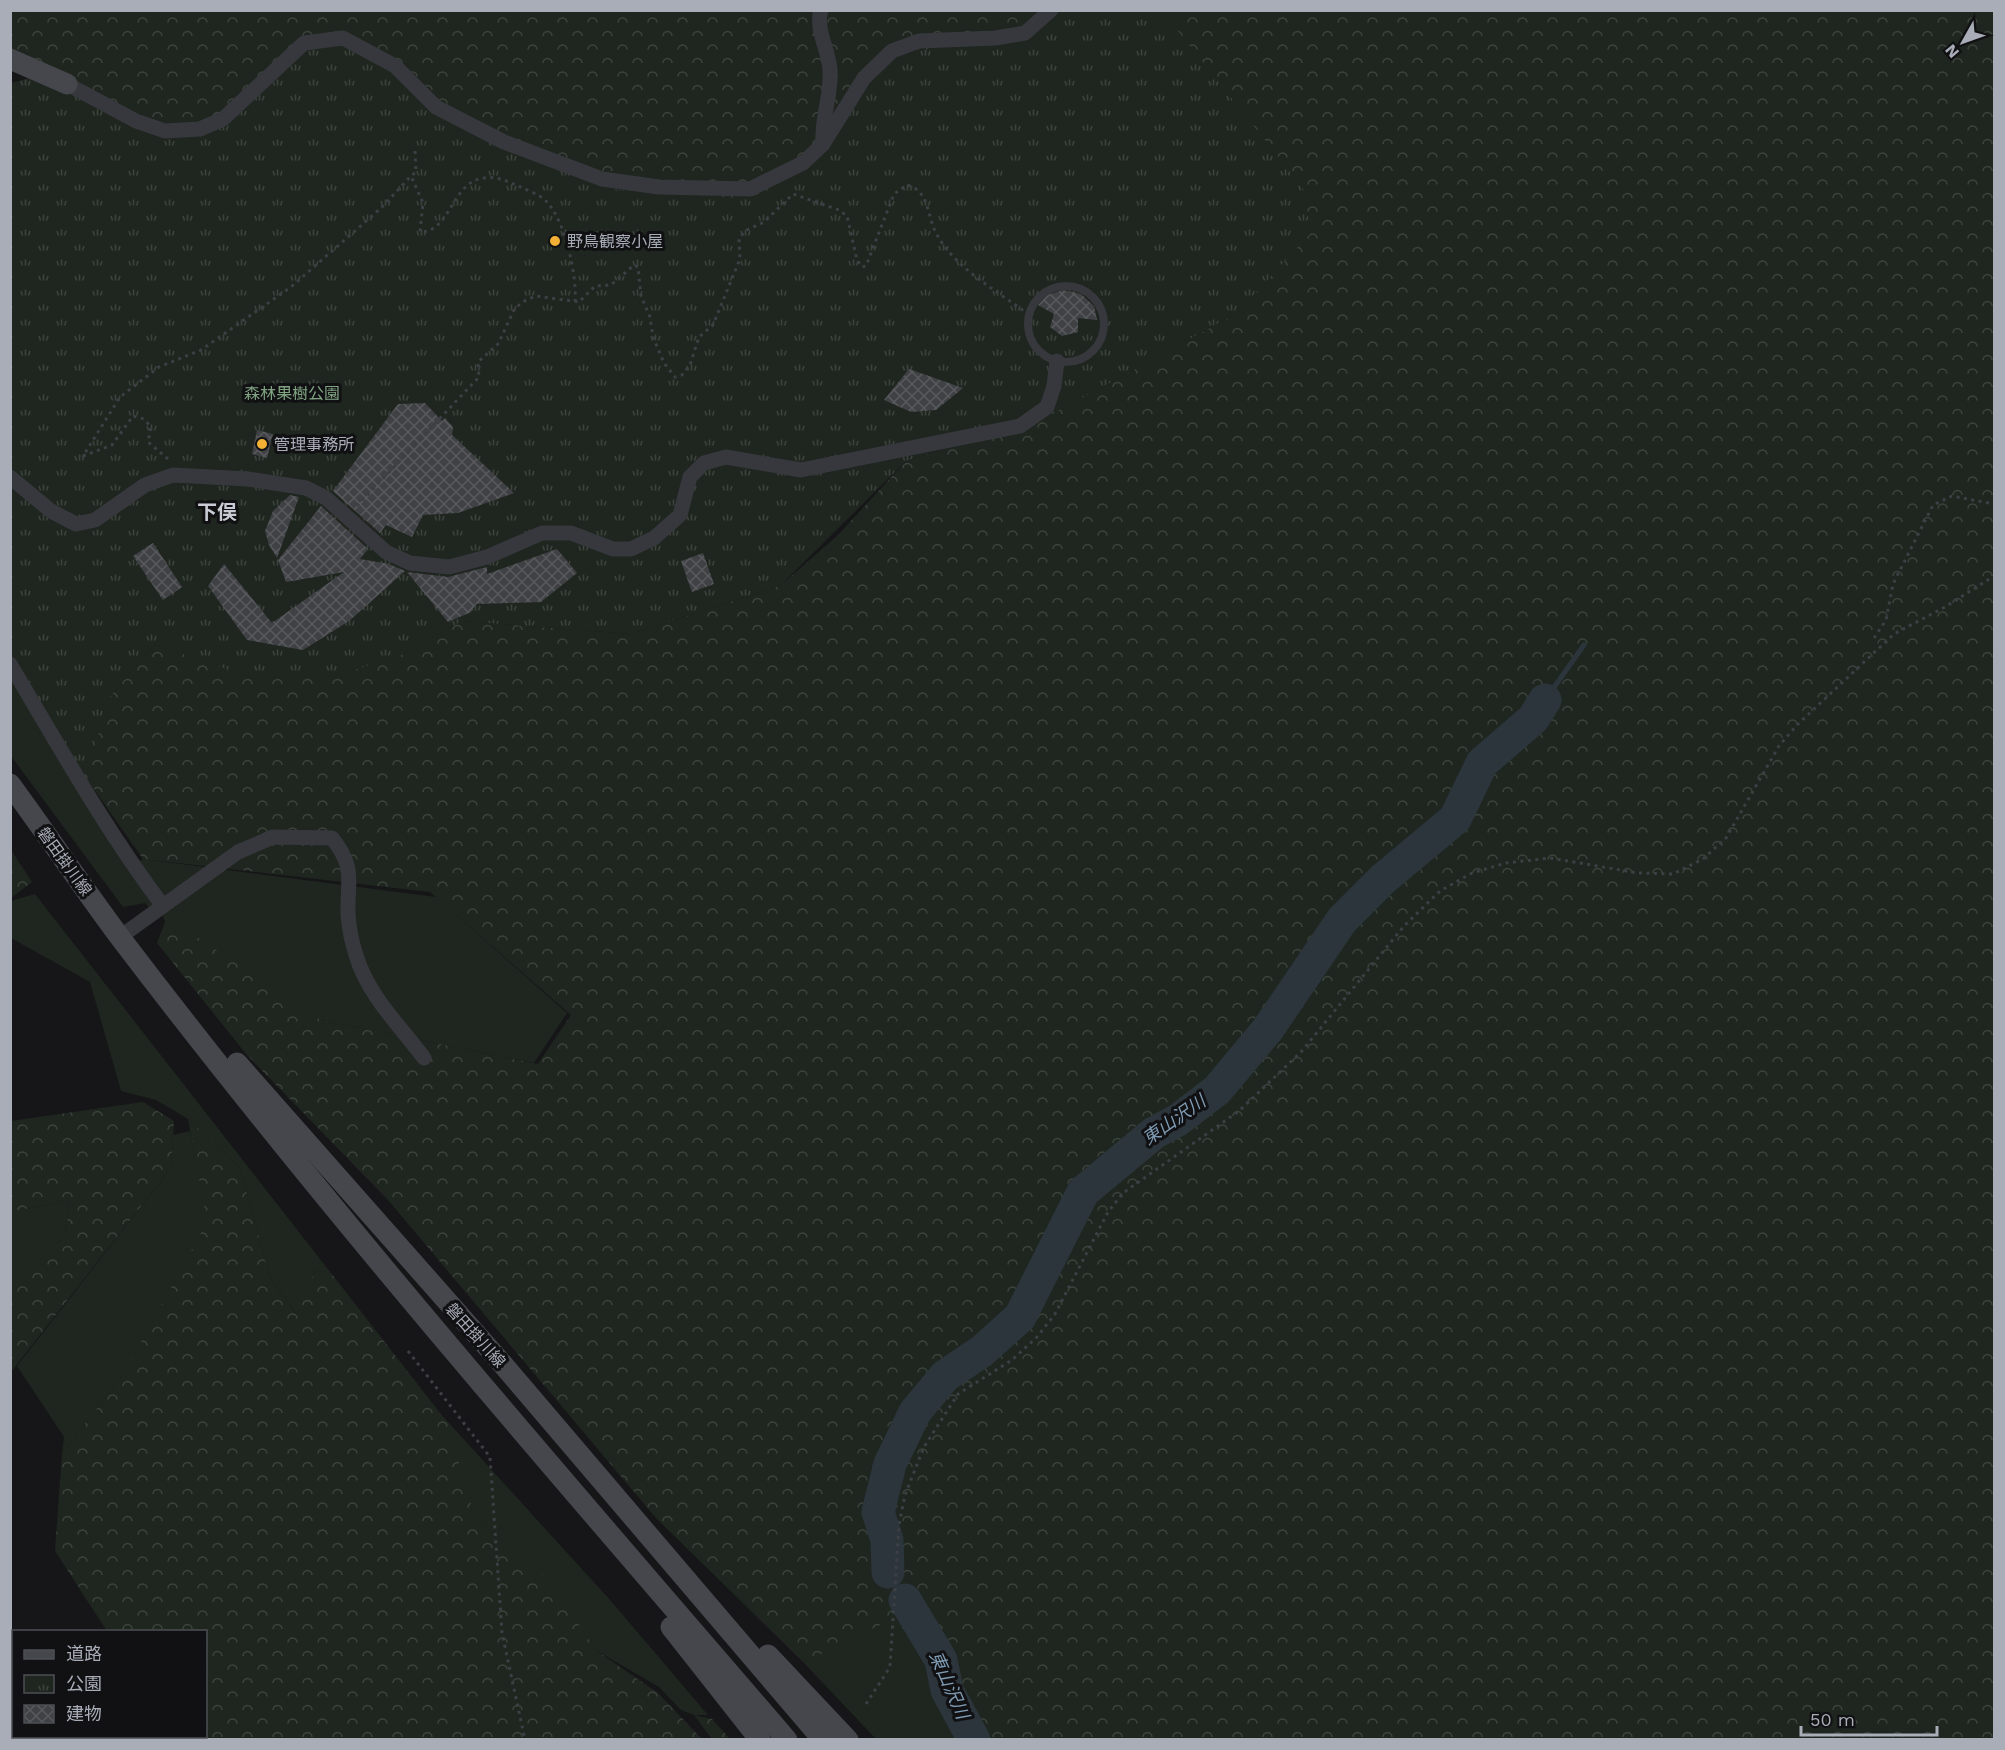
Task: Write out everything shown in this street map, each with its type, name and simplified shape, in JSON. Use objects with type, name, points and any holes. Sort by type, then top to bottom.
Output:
[{"type":"main road","points":[[10,59],[67,84]]},
{"type":"main road","name":"磐田掛川線","points":[[10,784],[120,938],[207,1048],[476,1377],[787,1740]]},
{"type":"main road","name":"磐田掛川線","points":[[120,938],[209,1031],[499,1360],[823,1740]]},
{"type":"main road","points":[[476,1377],[538,1467],[647,1596],[760,1740]]},
{"type":"main road","points":[[647,1534],[740,1626],[848,1740]]},
{"type":"street","points":[[821,10],[819,20],[830,71],[822,125],[824,144]]},
{"type":"street","points":[[67,84],[136,122],[165,131],[200,129],[223,119],[304,43],[343,38],[395,66],[436,107],[504,142],[602,179],[659,187],[750,189],[803,163],[824,144],[864,78],[892,51],[919,41],[996,38],[1024,33],[1051,10]]},
{"type":"street","points":[[10,477],[51,511],[76,524],[95,520],[145,485],[173,475],[248,479],[306,488],[326,498],[381,548],[410,563],[449,567],[487,557],[542,533],[571,533],[613,549],[631,549],[654,538],[680,515],[690,477],[705,463],[726,457],[801,470],[1020,426],[1047,408],[1054,386],[1057,361]]},
{"type":"street","points":[[10,663],[92,804],[128,859],[163,906]]},
{"type":"street","points":[[120,938],[238,852],[273,837],[332,838],[345,854],[351,876],[348,915],[356,956],[366,981],[424,1058]]},
{"type":"lane","points":[[1060,286],[1075,287],[1089,294],[1099,305],[1104,319],[1103,333],[1097,347],[1078,359],[1057,361],[1043,354],[1033,343],[1028,329],[1029,315],[1035,301],[1046,291],[1060,286]]},
{"type":"path","points":[[173,475],[169,460],[148,442],[151,427],[144,419],[133,416],[112,445],[83,456],[120,397],[159,367],[180,356],[201,350],[291,287],[380,208],[416,172],[415,151]]},
{"type":"path","points":[[411,176],[423,203],[420,232],[426,232],[449,214],[456,196],[468,183],[483,178],[502,178],[544,199],[559,221],[577,281],[575,301]]},
{"type":"path","points":[[348,516],[479,377],[478,362],[498,344],[515,308],[536,296],[579,302],[595,286],[610,285],[634,266],[638,267],[641,296],[650,317],[653,337],[675,377],[682,375],[690,364],[699,338],[712,325],[740,259],[739,239],[745,231],[764,222],[794,194],[839,210],[847,216],[857,260],[862,267],[866,266],[894,194],[907,185],[915,187],[924,197],[936,233],[955,258],[980,280],[1029,315]]},
{"type":"path","points":[[1874,638],[1886,621],[1893,584],[1933,505],[1952,496],[1995,504]]},
{"type":"path","points":[[866,1704],[890,1667],[899,1525],[906,1496],[924,1446],[958,1394],[1012,1360],[1056,1314],[1108,1212],[1123,1193],[1239,1111],[1301,1052],[1404,926],[1440,891],[1472,873],[1506,863],[1550,858],[1638,873],[1672,874],[1703,860],[1726,837],[1779,746],[1797,725],[1894,634],[1945,607],[1995,576]]},
{"type":"path","points":[[408,1351],[490,1457],[502,1633],[525,1740]]},
{"type":"green space","points":[[1069,10],[1994,11],[1994,1739],[981,1739],[971,1721],[940,1646],[884,1623],[804,1663],[656,1518],[388,1200],[247,1055],[157,943],[167,917],[321,1020],[538,1064],[571,1015],[430,892],[143,859],[77,765],[112,694],[155,644],[260,681],[403,654],[462,621],[631,634],[781,585],[838,535],[906,461],[1064,408],[1237,313],[991,52]]},
{"type":"green space","points":[[11,11],[1051,11],[727,255],[558,163],[369,195],[39,80],[11,60]]},
{"type":"green space","name":"森林果樹公園","points":[[1051,11],[1162,11],[1303,188],[1311,233],[1237,313],[1064,408],[906,461],[781,585],[631,634],[462,621],[403,654],[351,671],[260,681],[155,644],[112,694],[81,785],[11,670],[11,83],[45,74],[156,128],[213,123],[304,43],[343,38],[467,123],[610,189],[736,198],[757,195],[823,144],[886,56],[1000,38]]},
{"type":"green space","points":[[11,589],[75,761],[135,864],[143,859],[436,897],[567,1013],[534,1063],[321,1020],[165,921],[159,909],[154,913],[145,903],[123,907],[11,756]]},
{"type":"green space","points":[[11,850],[32,882],[10,898]]},
{"type":"green space","points":[[35,894],[331,1273],[315,1270],[298,1316],[270,1278],[240,1168],[188,1119],[156,1100],[121,1091],[90,982],[11,938],[11,901]]},
{"type":"green space","points":[[143,1102],[174,1121],[171,1168],[11,1372],[11,1281],[66,1236],[69,1200],[11,1212],[11,1121]]},
{"type":"green space","points":[[188,1119],[240,1168],[270,1278],[297,1315],[315,1270],[331,1273],[447,1422],[475,1518],[546,1577],[597,1651],[658,1693],[702,1739],[189,1740],[187,1738],[207,1738],[207,1630],[106,1630],[55,1551],[62,1453],[123,1375],[207,1222]]},
{"type":"green space","points":[[190,1131],[208,1222],[123,1375],[62,1453],[64,1437],[17,1366],[171,1168],[173,1135]]},
{"type":"green space","points":[[69,1200],[66,1236],[11,1283],[11,1212]]},
{"type":"green space","points":[[439,1412],[611,1601],[708,1715],[694,1715],[681,1710],[659,1687],[597,1651],[532,1566],[475,1518]]},
{"type":"green space","points":[[884,1618],[936,1644],[982,1739],[876,1739],[804,1663]]},
{"type":"green space","points":[[694,1715],[712,1719],[730,1739],[712,1739]]},
{"type":"building","points":[[1063,290],[1081,294],[1094,306],[1097,320],[1078,318],[1078,332],[1062,336],[1050,327],[1054,314],[1038,305],[1047,295]]},
{"type":"building","points":[[909,369],[963,388],[936,410],[911,412],[884,400]]},
{"type":"building","points":[[425,403],[442,421],[445,418],[453,427],[452,435],[514,493],[458,513],[423,515],[412,537],[386,525],[380,533],[333,491],[398,404]]},
{"type":"building","name":"管理事務所","points":[[257,430],[273,434],[267,458],[252,454]]},
{"type":"building","points":[[290,495],[299,497],[277,558],[269,545],[265,531],[273,511]]},
{"type":"building","points":[[321,506],[368,549],[360,559],[389,564],[405,571],[349,621],[303,650],[247,640],[208,586],[224,564],[272,623],[344,572],[286,582],[278,560]]},
{"type":"building","points":[[153,543],[182,587],[163,600],[133,556]]},
{"type":"building","points":[[557,549],[577,573],[541,602],[476,604],[471,612],[448,622],[407,572],[448,577],[487,567],[487,574]]},
{"type":"building","points":[[703,553],[714,584],[692,592],[681,561]]},
{"type":"waterway","points":[[1545,700],[1584,645]]},
{"type":"waterway","name":"東山沢川","points":[[888,1572],[887,1540],[878,1512],[890,1464],[915,1412],[945,1376],[982,1351],[1020,1317],[1083,1192],[1154,1133],[1178,1120],[1217,1090],[1268,1029],[1342,920],[1383,879],[1455,819],[1482,763],[1533,719],[1545,700]]},
{"type":"waterway","name":"東山沢川","points":[[905,1600],[941,1660],[947,1690],[974,1740]]},
{"type":"place","name":"野鳥観察小屋","points":[[555,241]]},
{"type":"place","name":"管理事務所","points":[[262,444]]},
{"type":"district","name":"下俣","points":[[217,512]]}]
